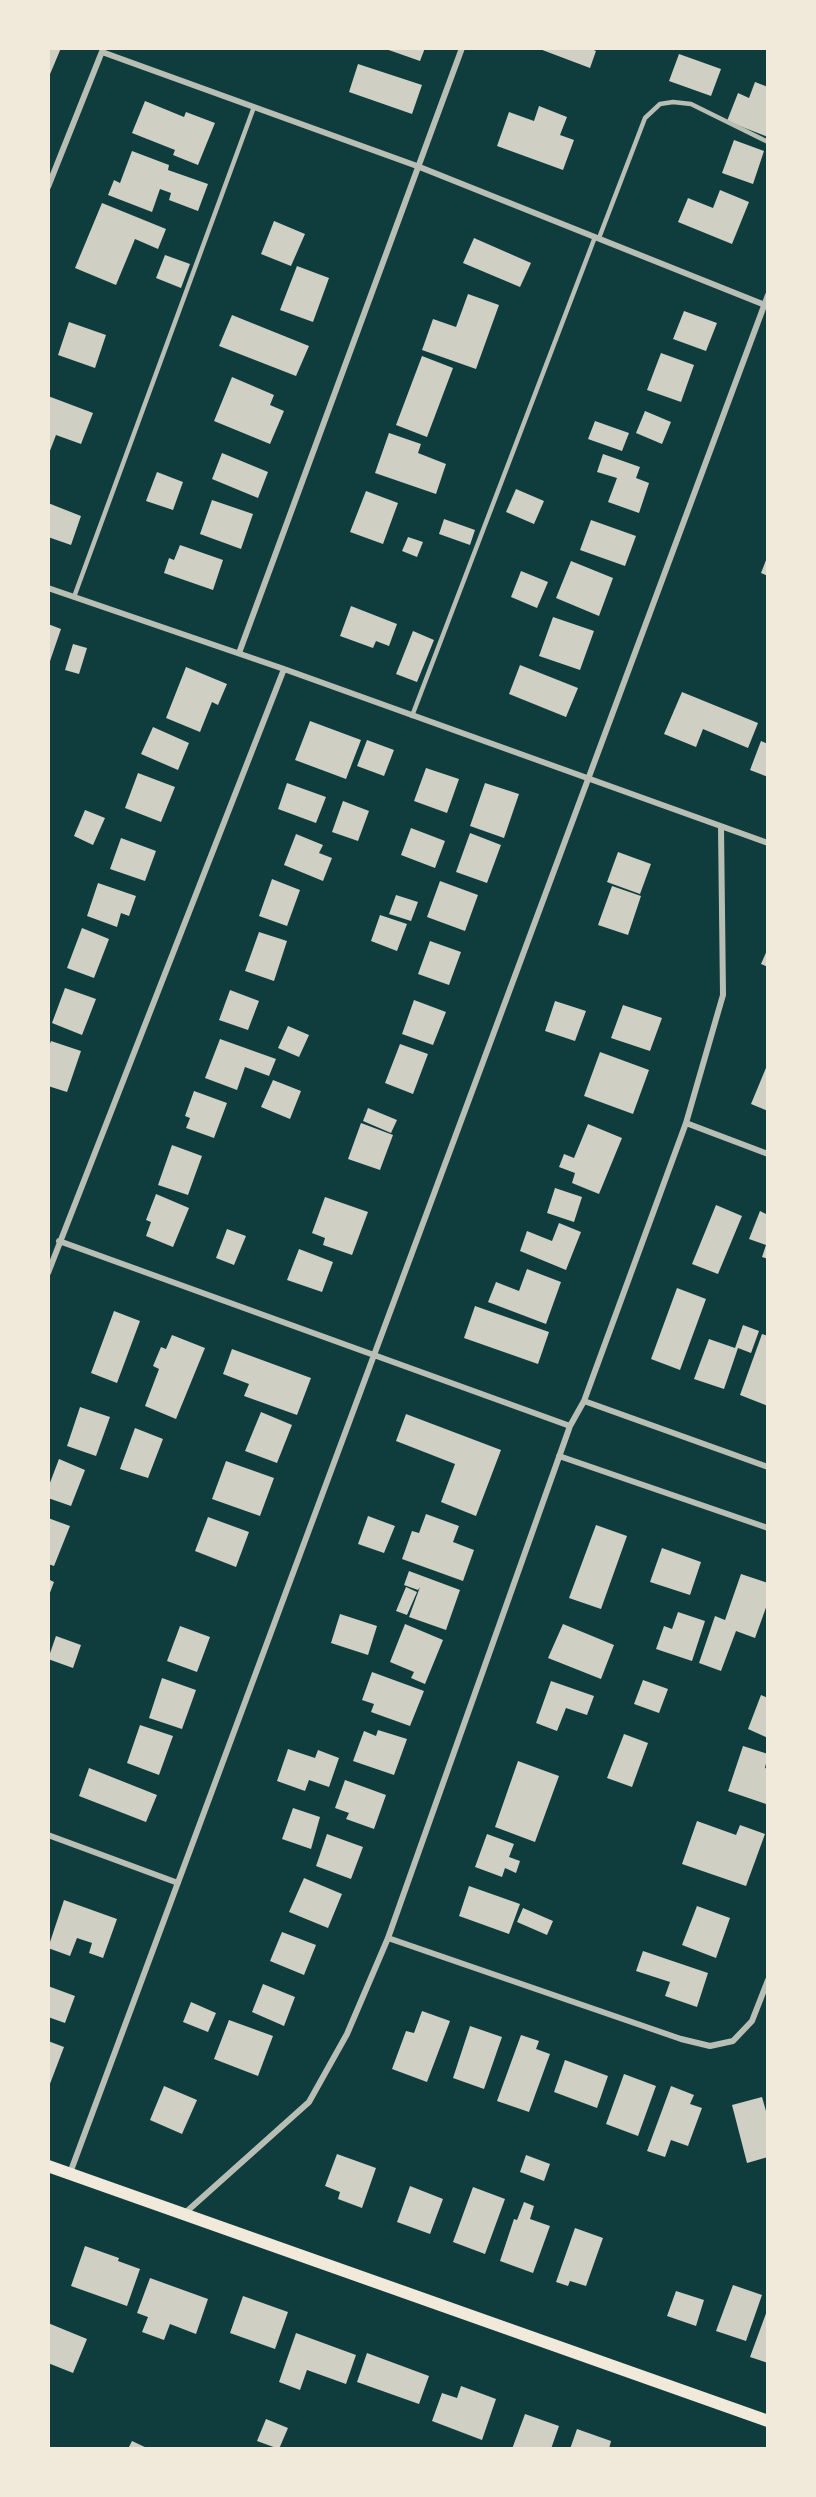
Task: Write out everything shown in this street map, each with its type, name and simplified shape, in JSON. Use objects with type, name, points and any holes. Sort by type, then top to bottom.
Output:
[{"type":"main road","points":[[48,2166],[768,2421]]},
{"type":"street","points":[[239,653],[462,48]]},
{"type":"street","points":[[48,187],[102,50],[417,166],[765,304]]},
{"type":"street","points":[[70,2174],[768,295]]},
{"type":"street","points":[[48,588],[239,653],[768,843]]},
{"type":"street","points":[[48,1273],[284,669]]},
{"type":"street","points":[[185,2213],[309,2102],[347,2034],[388,1938],[559,1456],[570,1426],[584,1401],[686,1123],[723,995],[721,827]]},
{"type":"street","points":[[686,1123],[768,1154]]},
{"type":"street","points":[[59,1241],[570,1426]]},
{"type":"street","points":[[584,1401],[768,1467]]},
{"type":"street","points":[[559,1456],[768,1528]]},
{"type":"street","points":[[48,1835],[178,1883]]},
{"type":"street","points":[[388,1938],[681,2039],[710,2046],[733,2041],[752,2021],[768,1980]]},
{"type":"lane","points":[[412,716],[645,118],[660,104],[673,102],[691,104],[768,142]]},
{"type":"lane","points":[[74,597],[254,107]]},
{"type":"building","points":[[48,48],[61,48],[48,79]]},
{"type":"building","points":[[383,48],[425,48],[420,61]]},
{"type":"building","points":[[537,48],[589,48],[596,51],[590,68]]},
{"type":"building","points":[[679,54],[721,69],[711,96],[669,81]]},
{"type":"building","points":[[358,64],[422,85],[412,114],[349,92]]},
{"type":"building","points":[[755,82],[768,87],[768,137],[727,121],[738,93],[749,98]]},
{"type":"building","points":[[145,101],[184,117],[186,112],[215,123],[198,165],[173,155],[175,150],[132,133]]},
{"type":"building","points":[[539,106],[567,117],[560,135],[574,140],[563,170],[497,146],[509,112],[534,121]]},
{"type":"building","points":[[734,140],[764,151],[753,184],[722,173]]},
{"type":"building","points":[[132,151],[169,165],[168,170],[208,184],[198,211],[169,200],[171,193],[160,189],[152,212],[108,195],[114,180],[120,183]]},
{"type":"building","points":[[720,190],[749,202],[732,244],[678,222],[688,198],[713,208]]},
{"type":"building","points":[[102,203],[166,229],[158,249],[135,239],[116,285],[75,268]]},
{"type":"building","points":[[274,221],[305,234],[291,266],[261,254]]},
{"type":"building","points":[[474,238],[531,263],[520,287],[463,263]]},
{"type":"building","points":[[165,255],[190,264],[181,288],[156,278]]},
{"type":"building","points":[[297,266],[329,278],[313,322],[280,310]]},
{"type":"building","points":[[468,294],[499,305],[476,369],[422,350],[433,319],[456,327]]},
{"type":"building","points":[[684,311],[717,323],[706,351],[673,339]]},
{"type":"building","points":[[232,315],[309,346],[296,376],[219,346]]},
{"type":"building","points":[[69,322],[106,335],[95,368],[58,355]]},
{"type":"building","points":[[661,353],[694,365],[681,402],[647,390]]},
{"type":"building","points":[[422,356],[453,368],[427,437],[396,425]]},
{"type":"building","points":[[232,377],[274,395],[270,405],[284,411],[270,444],[214,421]]},
{"type":"building","points":[[48,396],[93,413],[81,444],[56,435],[48,456]]},
{"type":"building","points":[[645,411],[671,422],[662,444],[636,433]]},
{"type":"building","points":[[595,421],[629,433],[622,451],[588,439]]},
{"type":"building","points":[[389,433],[421,444],[418,453],[446,464],[436,494],[375,473]]},
{"type":"building","points":[[222,453],[268,472],[258,498],[212,479]]},
{"type":"building","points":[[603,454],[640,467],[636,478],[649,483],[639,513],[608,502],[617,478],[597,472]]},
{"type":"building","points":[[157,472],[183,482],[173,510],[146,501]]},
{"type":"building","points":[[516,489],[544,501],[534,524],[506,512]]},
{"type":"building","points":[[366,491],[398,503],[383,544],[350,532]]},
{"type":"building","points":[[212,500],[253,514],[241,549],[200,534]]},
{"type":"building","points":[[48,503],[81,516],[71,545],[48,537]]},
{"type":"building","points":[[444,519],[475,530],[470,545],[439,534]]},
{"type":"building","points":[[591,520],[636,536],[625,566],[580,550]]},
{"type":"building","points":[[408,537],[423,542],[417,557],[402,551]]},
{"type":"building","points":[[180,545],[223,560],[213,590],[164,573],[169,558],[174,560]]},
{"type":"building","points":[[768,555],[768,576],[761,573]]},
{"type":"building","points":[[571,561],[613,578],[599,616],[556,598]]},
{"type":"building","points":[[521,571],[548,582],[537,608],[511,597]]},
{"type":"building","points":[[351,606],[397,624],[389,646],[376,641],[373,648],[340,636]]},
{"type":"building","points":[[553,617],[594,631],[580,670],[539,656]]},
{"type":"building","points":[[48,624],[61,629],[50,661],[48,660]]},
{"type":"building","points":[[413,631],[434,640],[417,682],[396,674]]},
{"type":"building","points":[[73,644],[87,648],[79,674],[65,670]]},
{"type":"building","points":[[520,665],[578,688],[566,717],[509,694]]},
{"type":"building","points":[[186,667],[227,684],[218,705],[212,702],[200,732],[166,718]]},
{"type":"building","points":[[682,692],[758,723],[748,748],[703,729],[696,747],[664,734]]},
{"type":"building","points":[[310,721],[361,740],[346,779],[295,760]]},
{"type":"building","points":[[153,727],[189,743],[178,770],[141,754]]},
{"type":"building","points":[[367,740],[394,750],[384,776],[357,766]]},
{"type":"building","points":[[761,741],[768,744],[768,777],[750,770]]},
{"type":"building","points":[[426,768],[459,779],[447,813],[414,801]]},
{"type":"building","points":[[138,773],[175,787],[161,822],[125,808]]},
{"type":"building","points":[[287,783],[326,797],[316,823],[278,809]]},
{"type":"building","points":[[485,783],[519,794],[504,838],[470,826]]},
{"type":"building","points":[[343,801],[369,811],[358,841],[332,832]]},
{"type":"building","points":[[85,810],[105,818],[93,845],[74,836]]},
{"type":"building","points":[[411,828],[445,841],[435,868],[401,855]]},
{"type":"building","points":[[470,833],[501,845],[487,883],[456,872]]},
{"type":"building","points":[[296,834],[323,845],[319,853],[332,858],[323,881],[284,865]]},
{"type":"building","points":[[121,838],[156,851],[145,881],[110,869]]},
{"type":"building","points":[[618,852],[651,864],[640,894],[607,882]]},
{"type":"building","points":[[272,879],[300,890],[287,926],[259,916]]},
{"type":"building","points":[[440,881],[478,895],[465,931],[427,917]]},
{"type":"building","points":[[98,883],[136,896],[129,916],[121,913],[117,927],[87,916]]},
{"type":"building","points":[[612,886],[641,896],[628,935],[598,925]]},
{"type":"building","points":[[396,895],[418,902],[411,921],[389,914]]},
{"type":"building","points":[[380,915],[407,924],[397,951],[371,941]]},
{"type":"building","points":[[82,928],[109,939],[94,978],[67,968]]},
{"type":"building","points":[[259,932],[287,941],[274,981],[245,971]]},
{"type":"building","points":[[430,941],[461,952],[449,985],[418,974]]},
{"type":"building","points":[[768,948],[768,967],[761,964]]},
{"type":"building","points":[[65,988],[96,999],[82,1035],[52,1023]]},
{"type":"building","points":[[230,990],[259,1001],[248,1030],[219,1020]]},
{"type":"building","points":[[414,1000],[446,1012],[433,1045],[402,1034]]},
{"type":"building","points":[[555,1001],[586,1011],[575,1041],[545,1031]]},
{"type":"building","points":[[623,1005],[662,1018],[650,1051],[611,1038]]},
{"type":"building","points":[[288,1026],[309,1035],[299,1057],[278,1048]]},
{"type":"building","points":[[220,1039],[276,1059],[269,1076],[245,1067],[237,1090],[205,1078]]},
{"type":"building","points":[[51,1041],[81,1051],[67,1092],[48,1086],[48,1049]]},
{"type":"building","points":[[400,1044],[428,1054],[413,1094],[385,1083]]},
{"type":"building","points":[[600,1052],[649,1070],[633,1114],[584,1096]]},
{"type":"building","points":[[768,1063],[768,1111],[751,1104]]},
{"type":"building","points":[[273,1080],[301,1091],[290,1119],[261,1107]]},
{"type":"building","points":[[194,1091],[227,1103],[214,1138],[186,1128],[190,1118],[185,1116]]},
{"type":"building","points":[[368,1108],[397,1120],[391,1133],[363,1121]]},
{"type":"building","points":[[361,1123],[393,1135],[380,1170],[348,1159]]},
{"type":"building","points":[[588,1124],[622,1138],[599,1194],[572,1183],[575,1173],[559,1167],[564,1154],[574,1158]]},
{"type":"building","points":[[172,1145],[202,1156],[188,1195],[158,1185]]},
{"type":"building","points":[[555,1188],[582,1197],[574,1222],[547,1213]]},
{"type":"building","points":[[156,1194],[189,1208],[173,1247],[146,1236],[151,1222],[146,1220]]},
{"type":"building","points":[[325,1197],[368,1212],[352,1255],[323,1245],[325,1238],[312,1233]]},
{"type":"building","points":[[716,1205],[742,1216],[718,1274],[692,1264]]},
{"type":"building","points":[[760,1211],[768,1215],[768,1259],[762,1257],[766,1245],[749,1239]]},
{"type":"building","points":[[559,1223],[581,1232],[566,1270],[520,1251],[527,1231],[552,1241]]},
{"type":"building","points":[[227,1229],[246,1236],[234,1265],[216,1258]]},
{"type":"building","points":[[299,1249],[333,1262],[322,1292],[287,1280]]},
{"type":"building","points":[[527,1269],[561,1282],[546,1324],[488,1302],[496,1282],[519,1291]]},
{"type":"building","points":[[677,1288],[706,1299],[680,1370],[651,1359]]},
{"type":"building","points":[[475,1306],[549,1332],[538,1364],[464,1338]]},
{"type":"building","points":[[114,1311],[140,1321],[117,1383],[91,1373]]},
{"type":"building","points":[[743,1325],[759,1331],[751,1353],[738,1348],[724,1389],[694,1379],[709,1339],[735,1348]]},
{"type":"building","points":[[762,1334],[768,1336],[768,1406],[740,1395]]},
{"type":"building","points":[[172,1335],[205,1348],[176,1419],[145,1406],[159,1369],[153,1366],[161,1347],[166,1349]]},
{"type":"building","points":[[232,1349],[311,1378],[297,1415],[244,1396],[249,1384],[223,1374]]},
{"type":"building","points":[[80,1407],[110,1417],[96,1456],[67,1446]]},
{"type":"building","points":[[261,1412],[292,1425],[277,1463],[245,1451]]},
{"type":"building","points":[[406,1414],[501,1450],[476,1516],[441,1502],[455,1464],[396,1441]]},
{"type":"building","points":[[135,1428],[163,1439],[148,1478],[120,1469]]},
{"type":"building","points":[[59,1459],[85,1470],[71,1506],[48,1498],[48,1488]]},
{"type":"building","points":[[226,1461],[274,1478],[260,1516],[212,1499]]},
{"type":"building","points":[[426,1514],[459,1526],[453,1542],[474,1550],[463,1581],[402,1559],[412,1531],[419,1533]]},
{"type":"building","points":[[368,1516],[395,1526],[384,1553],[358,1544]]},
{"type":"building","points":[[208,1517],[249,1532],[236,1567],[195,1551]]},
{"type":"building","points":[[48,1518],[70,1526],[54,1566],[48,1564]]},
{"type":"building","points":[[596,1525],[627,1536],[601,1609],[569,1598]]},
{"type":"building","points":[[662,1548],[701,1562],[690,1595],[650,1582]]},
{"type":"building","points":[[409,1571],[460,1590],[446,1630],[409,1617],[420,1587],[418,1590],[404,1585]]},
{"type":"building","points":[[741,1574],[768,1583],[768,1602],[755,1638],[736,1631],[721,1671],[699,1663],[715,1616],[725,1620]]},
{"type":"building","points":[[48,1579],[54,1582],[48,1598]]},
{"type":"building","points":[[406,1587],[417,1592],[407,1615],[396,1611]]},
{"type":"building","points":[[678,1612],[705,1621],[692,1661],[656,1649],[664,1626],[672,1629]]},
{"type":"building","points":[[340,1614],[377,1626],[368,1655],[331,1643]]},
{"type":"building","points":[[405,1624],[443,1640],[425,1684],[411,1678],[414,1672],[390,1662]]},
{"type":"building","points":[[563,1624],[614,1645],[601,1679],[548,1658]]},
{"type":"building","points":[[180,1626],[210,1637],[197,1672],[167,1661]]},
{"type":"building","points":[[56,1636],[81,1645],[73,1668],[48,1659]]},
{"type":"building","points":[[372,1672],[424,1691],[410,1726],[371,1712],[374,1704],[362,1700]]},
{"type":"building","points":[[162,1678],[196,1690],[182,1729],[149,1718]]},
{"type":"building","points":[[643,1680],[668,1689],[659,1713],[634,1704]]},
{"type":"building","points":[[551,1681],[594,1696],[587,1715],[566,1708],[557,1731],[536,1723]]},
{"type":"building","points":[[761,1695],[768,1698],[768,1738],[748,1729]]},
{"type":"building","points":[[140,1725],[173,1736],[159,1775],[127,1763]]},
{"type":"building","points":[[378,1730],[407,1739],[394,1775],[353,1761],[364,1731],[376,1736]]},
{"type":"building","points":[[624,1734],[648,1743],[632,1787],[607,1778]]},
{"type":"building","points":[[743,1746],[768,1754],[765,1768],[768,1769],[766,1804],[728,1791]]},
{"type":"building","points":[[288,1749],[315,1758],[318,1750],[339,1758],[329,1787],[309,1780],[305,1791],[277,1781]]},
{"type":"building","points":[[518,1761],[559,1776],[535,1842],[495,1827]]},
{"type":"building","points":[[89,1768],[157,1795],[146,1822],[79,1796]]},
{"type":"building","points":[[345,1780],[386,1795],[374,1829],[346,1819],[349,1813],[335,1808]]},
{"type":"building","points":[[293,1808],[320,1817],[311,1849],[282,1839]]},
{"type":"building","points":[[697,1821],[736,1835],[740,1825],[765,1834],[746,1886],[682,1864]]},
{"type":"building","points":[[327,1834],[363,1847],[351,1879],[316,1866]]},
{"type":"building","points":[[487,1834],[514,1844],[509,1857],[520,1861],[516,1873],[505,1868],[502,1877],[475,1867]]},
{"type":"building","points":[[304,1878],[342,1894],[328,1928],[289,1912]]},
{"type":"building","points":[[469,1886],[520,1904],[509,1934],[459,1916]]},
{"type":"building","points":[[64,1900],[117,1919],[103,1958],[89,1953],[92,1943],[77,1938],[70,1956],[48,1948]]},
{"type":"building","points":[[697,1906],[730,1918],[716,1958],[682,1945]]},
{"type":"building","points":[[523,1908],[553,1921],[547,1935],[517,1922]]},
{"type":"building","points":[[282,1932],[316,1945],[304,1975],[270,1961]]},
{"type":"building","points":[[643,1951],[708,1973],[697,2007],[665,1996],[670,1982],[636,1971]]},
{"type":"building","points":[[263,1984],[295,1997],[284,2026],[252,2012]]},
{"type":"building","points":[[48,1986],[75,1996],[65,2023],[48,2017]]},
{"type":"building","points":[[191,2002],[216,2013],[208,2032],[183,2022]]},
{"type":"building","points":[[422,2011],[450,2021],[427,2082],[392,2069],[406,2031],[414,2033]]},
{"type":"building","points":[[229,2020],[273,2036],[258,2076],[214,2059]]},
{"type":"building","points":[[470,2026],[502,2037],[484,2089],[453,2078]]},
{"type":"building","points":[[521,2035],[539,2041],[536,2049],[550,2054],[529,2112],[497,2101]]},
{"type":"building","points":[[48,2041],[64,2047],[48,2089]]},
{"type":"building","points":[[565,2060],[608,2076],[597,2108],[554,2092]]},
{"type":"building","points":[[624,2074],[656,2086],[638,2136],[606,2124]]},
{"type":"building","points":[[164,2086],[197,2100],[182,2134],[150,2120]]},
{"type":"building","points":[[671,2086],[694,2095],[690,2104],[702,2108],[688,2146],[671,2140],[665,2157],[647,2151]]},
{"type":"building","points":[[762,2097],[768,2118],[768,2157],[747,2163],[732,2105]]},
{"type":"building","points":[[337,2154],[376,2168],[362,2208],[338,2199],[340,2192],[325,2186]]},
{"type":"building","points":[[526,2155],[550,2164],[544,2181],[520,2172]]},
{"type":"building","points":[[410,2186],[443,2199],[430,2234],[397,2222]]},
{"type":"building","points":[[473,2187],[505,2199],[485,2254],[453,2242]]},
{"type":"building","points":[[524,2202],[534,2206],[530,2219],[550,2226],[533,2273],[500,2261],[514,2219],[517,2220]]},
{"type":"building","points":[[575,2228],[603,2238],[586,2286],[570,2281],[568,2286],[556,2282]]},
{"type":"building","points":[[85,2246],[119,2258],[118,2261],[140,2269],[127,2306],[71,2286]]},
{"type":"building","points":[[150,2278],[208,2299],[196,2334],[170,2324],[164,2340],[142,2332],[148,2317],[137,2313]]},
{"type":"building","points":[[733,2285],[762,2295],[746,2341],[716,2331]]},
{"type":"building","points":[[676,2291],[704,2300],[696,2326],[667,2316]]},
{"type":"building","points":[[243,2296],[288,2312],[275,2349],[230,2333]]},
{"type":"building","points":[[768,2308],[768,2363],[750,2357]]},
{"type":"building","points":[[48,2323],[87,2339],[73,2373],[48,2363]]},
{"type":"building","points":[[296,2333],[356,2355],[346,2384],[307,2370],[300,2390],[279,2382]]},
{"type":"building","points":[[367,2353],[429,2376],[419,2404],[357,2382]]},
{"type":"building","points":[[461,2386],[496,2399],[482,2440],[432,2421],[442,2393],[457,2398]]},
{"type":"building","points":[[525,2414],[559,2426],[551,2449],[512,2449]]},
{"type":"building","points":[[266,2419],[288,2428],[279,2449],[257,2441]]},
{"type":"building","points":[[577,2429],[611,2441],[609,2449],[570,2449]]},
{"type":"building","points":[[132,2441],[149,2449],[128,2449]]}]
